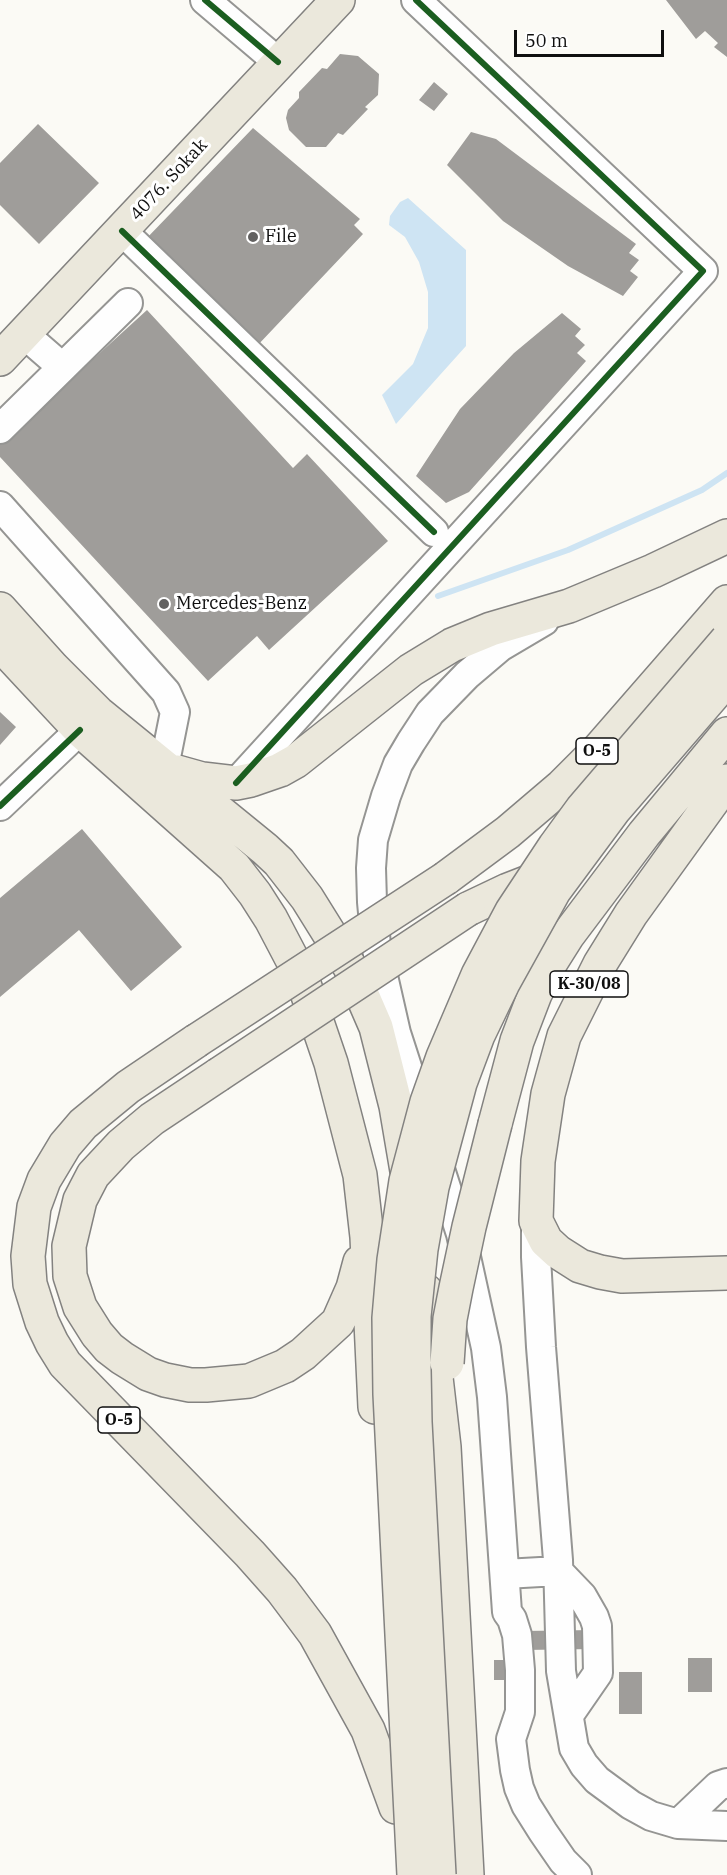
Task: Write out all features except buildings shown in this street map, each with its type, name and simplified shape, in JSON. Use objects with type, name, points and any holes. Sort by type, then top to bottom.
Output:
[{"type":"main road","name":"4076. Sokak","points":[[0,359],[338,0]]},
{"type":"main road","points":[[164,767],[202,779],[236,783],[262,777],[296,762],[411,670],[446,648],[491,629],[569,606],[652,572],[727,536]]},
{"type":"main road","name":"O-5","points":[[396,1806],[368,1730],[315,1634],[282,1590],[250,1554],[65,1364],[51,1343],[30,1284],[28,1249],[34,1207],[44,1179],[65,1145],[83,1124],[128,1087],[446,878],[508,832],[562,786],[598,750],[727,602]]},
{"type":"main road","points":[[0,609],[53,668],[89,721],[164,767],[272,855],[294,880],[350,967],[367,1004],[383,1052],[404,1149],[423,1271],[444,1447],[467,1875]]},
{"type":"main road","points":[[414,1875],[390,1394],[391,1295],[406,1181],[427,1102],[443,1057],[478,975],[513,911],[575,818],[727,640]]},
{"type":"main road","points":[[0,644],[89,721],[224,856],[244,879],[271,919],[302,978],[328,1052],[360,1174],[367,1237],[400,1875]]},
{"type":"main road","points":[[439,1875],[414,1369],[415,1305],[421,1249],[432,1187],[453,1105],[478,1035],[502,983],[543,910],[582,851],[614,810],[727,679]]},
{"type":"main road","points":[[444,1447],[447,1363],[454,1296],[468,1227],[517,1041],[535,994],[551,962],[581,917],[659,816],[727,734]]},
{"type":"main road","name":"K-30/08","points":[[536,1221],[538,1161],[548,1094],[559,1050],[568,1027],[600,964],[631,914],[727,781]]},
{"type":"main road","points":[[367,1237],[353,1288],[338,1322],[303,1354],[268,1374],[236,1383],[207,1385],[177,1383],[148,1374],[109,1348],[88,1322],[80,1307],[70,1276],[69,1246],[80,1200],[93,1174],[121,1144],[152,1119],[468,909],[508,890],[606,852],[659,816]]},
{"type":"main road","points":[[536,1221],[546,1241],[558,1252],[580,1266],[600,1272],[622,1276],[727,1274]]},
{"type":"street","points":[[205,0],[278,62]]},
{"type":"street","points":[[236,783],[703,271],[416,0]]},
{"type":"street","points":[[122,231],[434,532]]},
{"type":"street","points":[[0,429],[128,303]]},
{"type":"street","points":[[24,334],[62,368]]},
{"type":"street","points":[[0,506],[166,692],[175,712],[164,767]]},
{"type":"street","points":[[569,606],[500,647],[467,675],[429,713],[398,764],[386,796],[374,840],[371,868],[376,945],[387,996],[396,1033],[461,1234],[486,1348],[492,1397],[507,1612],[517,1635],[520,1670],[520,1712],[512,1739],[517,1779],[526,1804],[543,1833],[563,1861],[577,1875]]},
{"type":"street","points":[[0,806],[89,721]]},
{"type":"street","name":"K-30/08","points":[[536,1221],[540,1336],[558,1571],[561,1671],[574,1748],[591,1774],[631,1805],[658,1819],[678,1824],[727,1826]]},
{"type":"street","points":[[505,1574],[558,1571]]},
{"type":"street","points":[[678,1824],[718,1786],[727,1783]]},
{"type":"water","points":[[408,198],[466,250],[466,346],[396,424],[382,395],[413,364],[428,328],[428,292],[419,262],[405,237],[389,225],[390,216],[400,202]]},
{"type":"waterway","points":[[438,596],[568,550],[702,490],[727,473]]},
{"type":"cycle path","points":[[205,0],[278,62]]},
{"type":"cycle path","points":[[236,783],[703,271],[416,0]]},
{"type":"cycle path","points":[[122,231],[434,532]]},
{"type":"cycle path","points":[[0,806],[80,730]]},
{"type":"place","name":"File","points":[[253,237]]},
{"type":"place","name":"Mercedes-Benz","points":[[164,604]]}]
